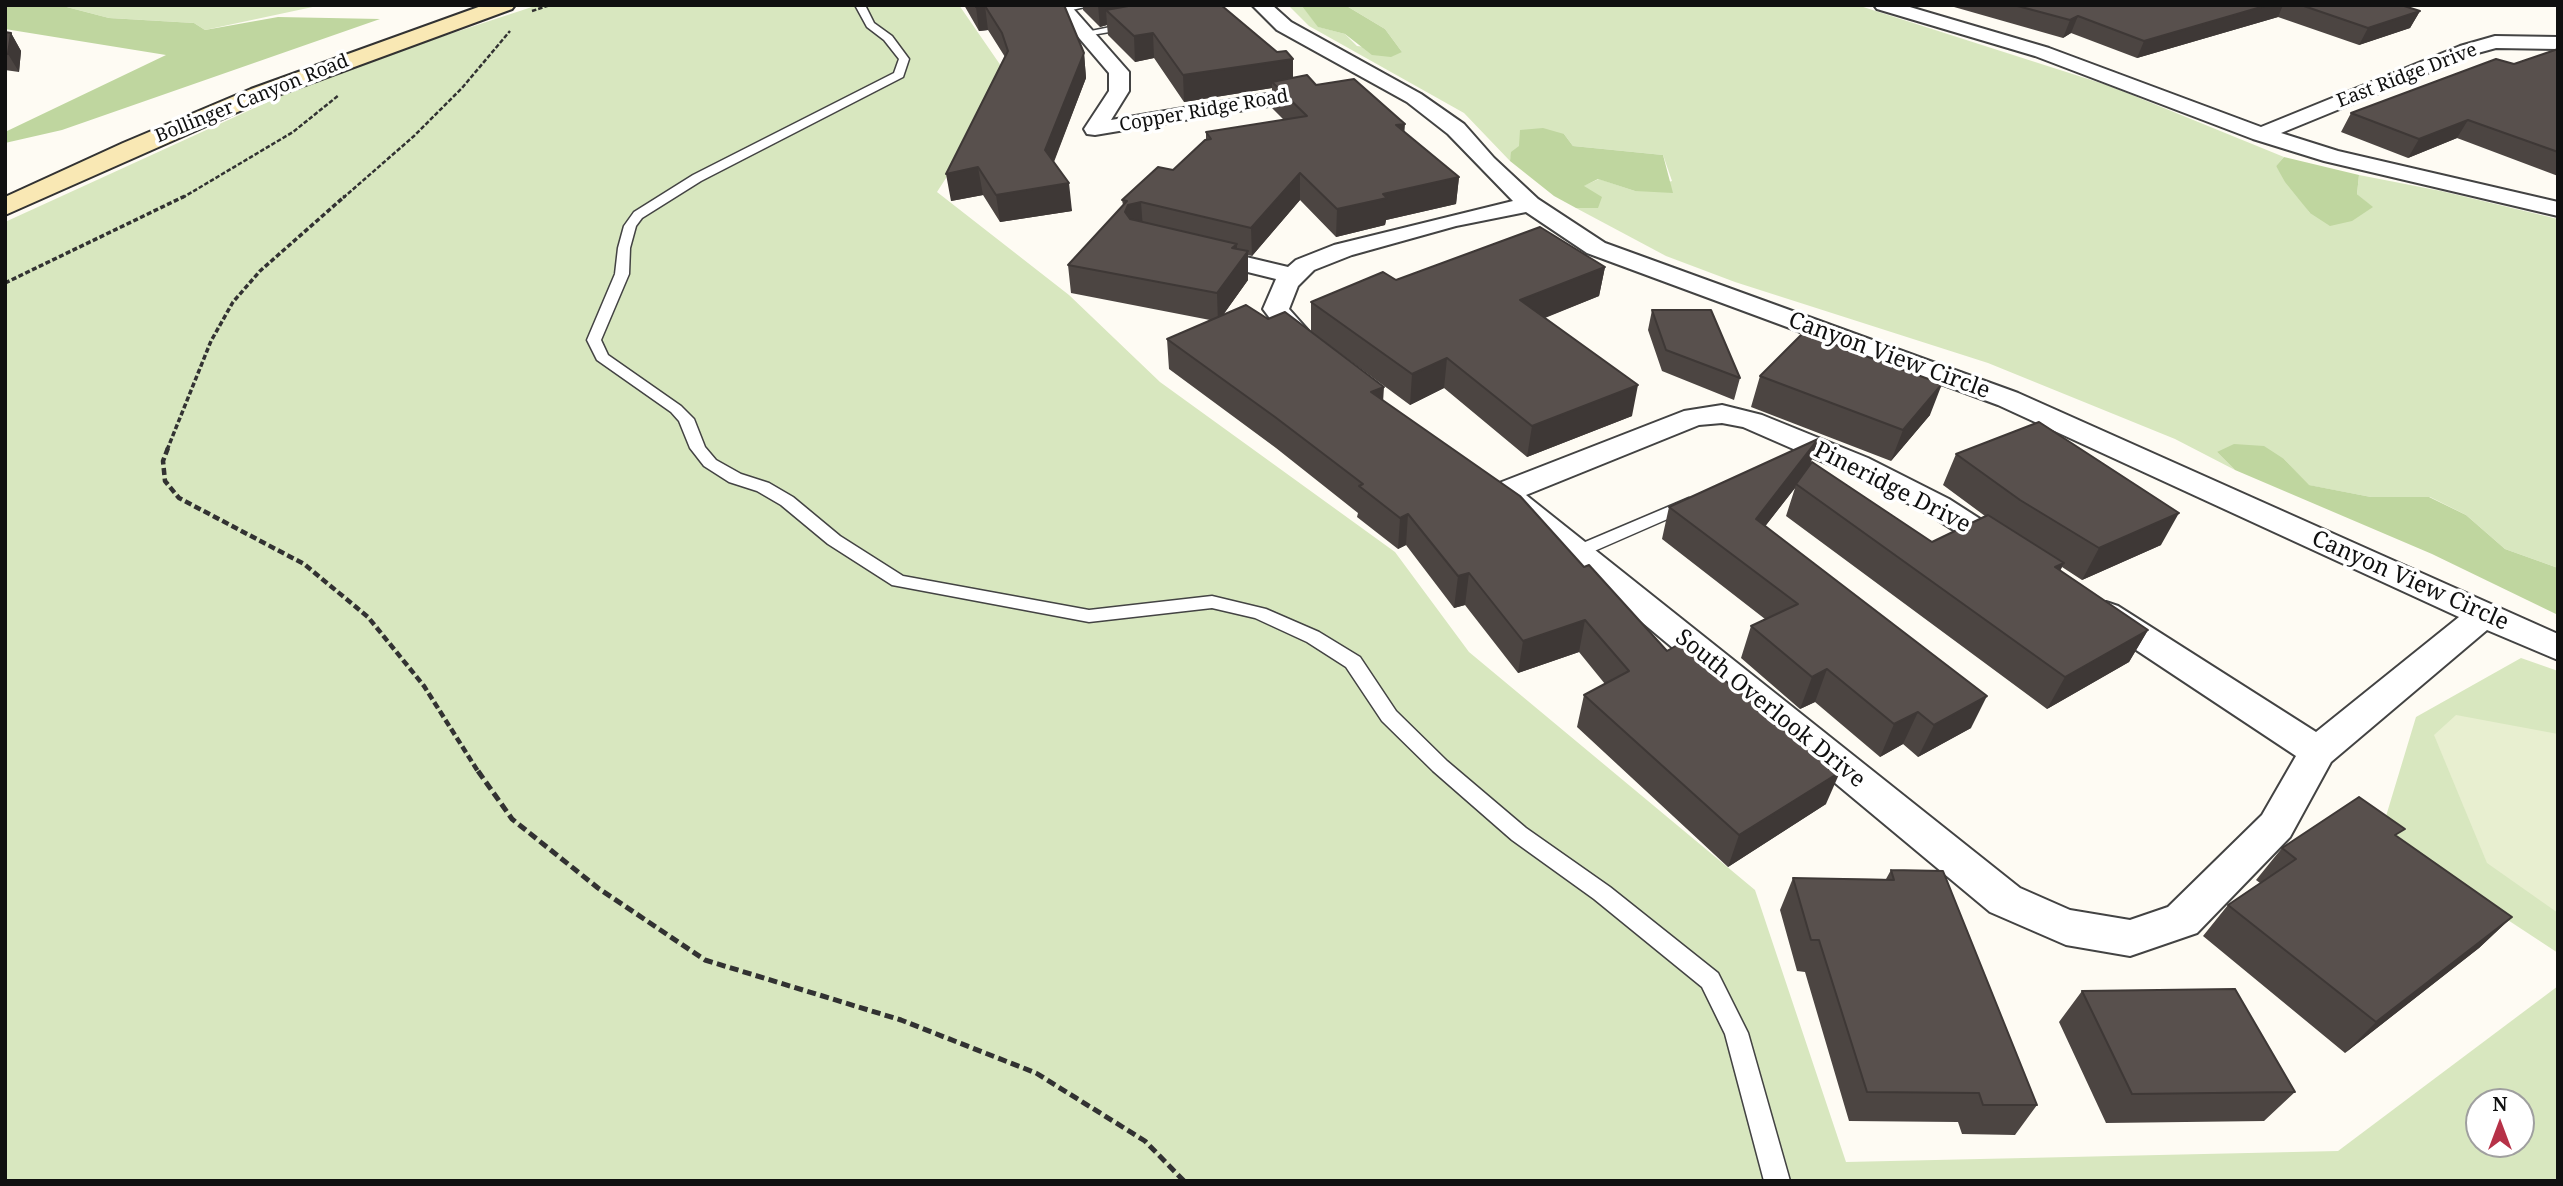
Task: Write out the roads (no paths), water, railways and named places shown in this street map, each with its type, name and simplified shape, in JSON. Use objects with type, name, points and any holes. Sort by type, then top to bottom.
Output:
[{"type":"main road","name":"Bollinger Canyon Road","points":[[198,95],[447,5]]},
{"type":"main road","name":"Bollinger Canyon Road","points":[[5,207],[132,148],[259,94],[511,15]]},
{"type":"street","name":"Canyon View Circle","points":[[1261,5],[1284,26],[1414,98],[1456,129],[1530,204],[1595,248],[2008,399],[2558,648]]},
{"type":"street","points":[[1883,5],[2042,52],[2261,134],[2332,156],[2558,209]]},
{"type":"street","name":"Copper Ridge Road","points":[[1062,7],[1119,72],[1119,91],[1095,129],[1380,78]]},
{"type":"street","name":"East Ridge Drive","points":[[2261,134],[2467,50],[2495,42],[2558,43]]},
{"type":"street","points":[[1331,363],[1299,339],[1276,309],[1286,283],[1305,265],[1343,250],[1453,220],[1530,204]]},
{"type":"street","points":[[1180,248],[1294,276]]},
{"type":"street","name":"Pineridge Drive","points":[[1494,484],[1694,417],[1722,414],[1752,421],[1804,453],[1857,465],[1938,506],[2028,565]]},
{"type":"street","name":"South Overlook Drive","points":[[1494,484],[2005,900],[2066,927],[2130,938],[2182,920],[2276,826],[2318,752],[2484,614]]},
{"type":"street","points":[[2086,601],[2318,752]]},
{"type":"lane","points":[[859,5],[870,24],[888,37],[904,58],[899,75],[697,178],[638,215],[630,226],[624,248],[622,274],[594,340],[601,357],[687,419],[698,448],[710,463],[735,478],[763,486],[787,501],[834,540],[898,581],[1089,616],[1212,602],[1260,614],[1313,637],[1353,662],[1389,716],[1440,766],[1519,834],[1602,893],[1710,980],[1736,1033],[1777,1181]]},
{"type":"lane","points":[[1062,7],[1089,5]]},
{"type":"lane","points":[[1086,33],[1138,24]]},
{"type":"lane","points":[[1577,552],[1703,497]]}]
